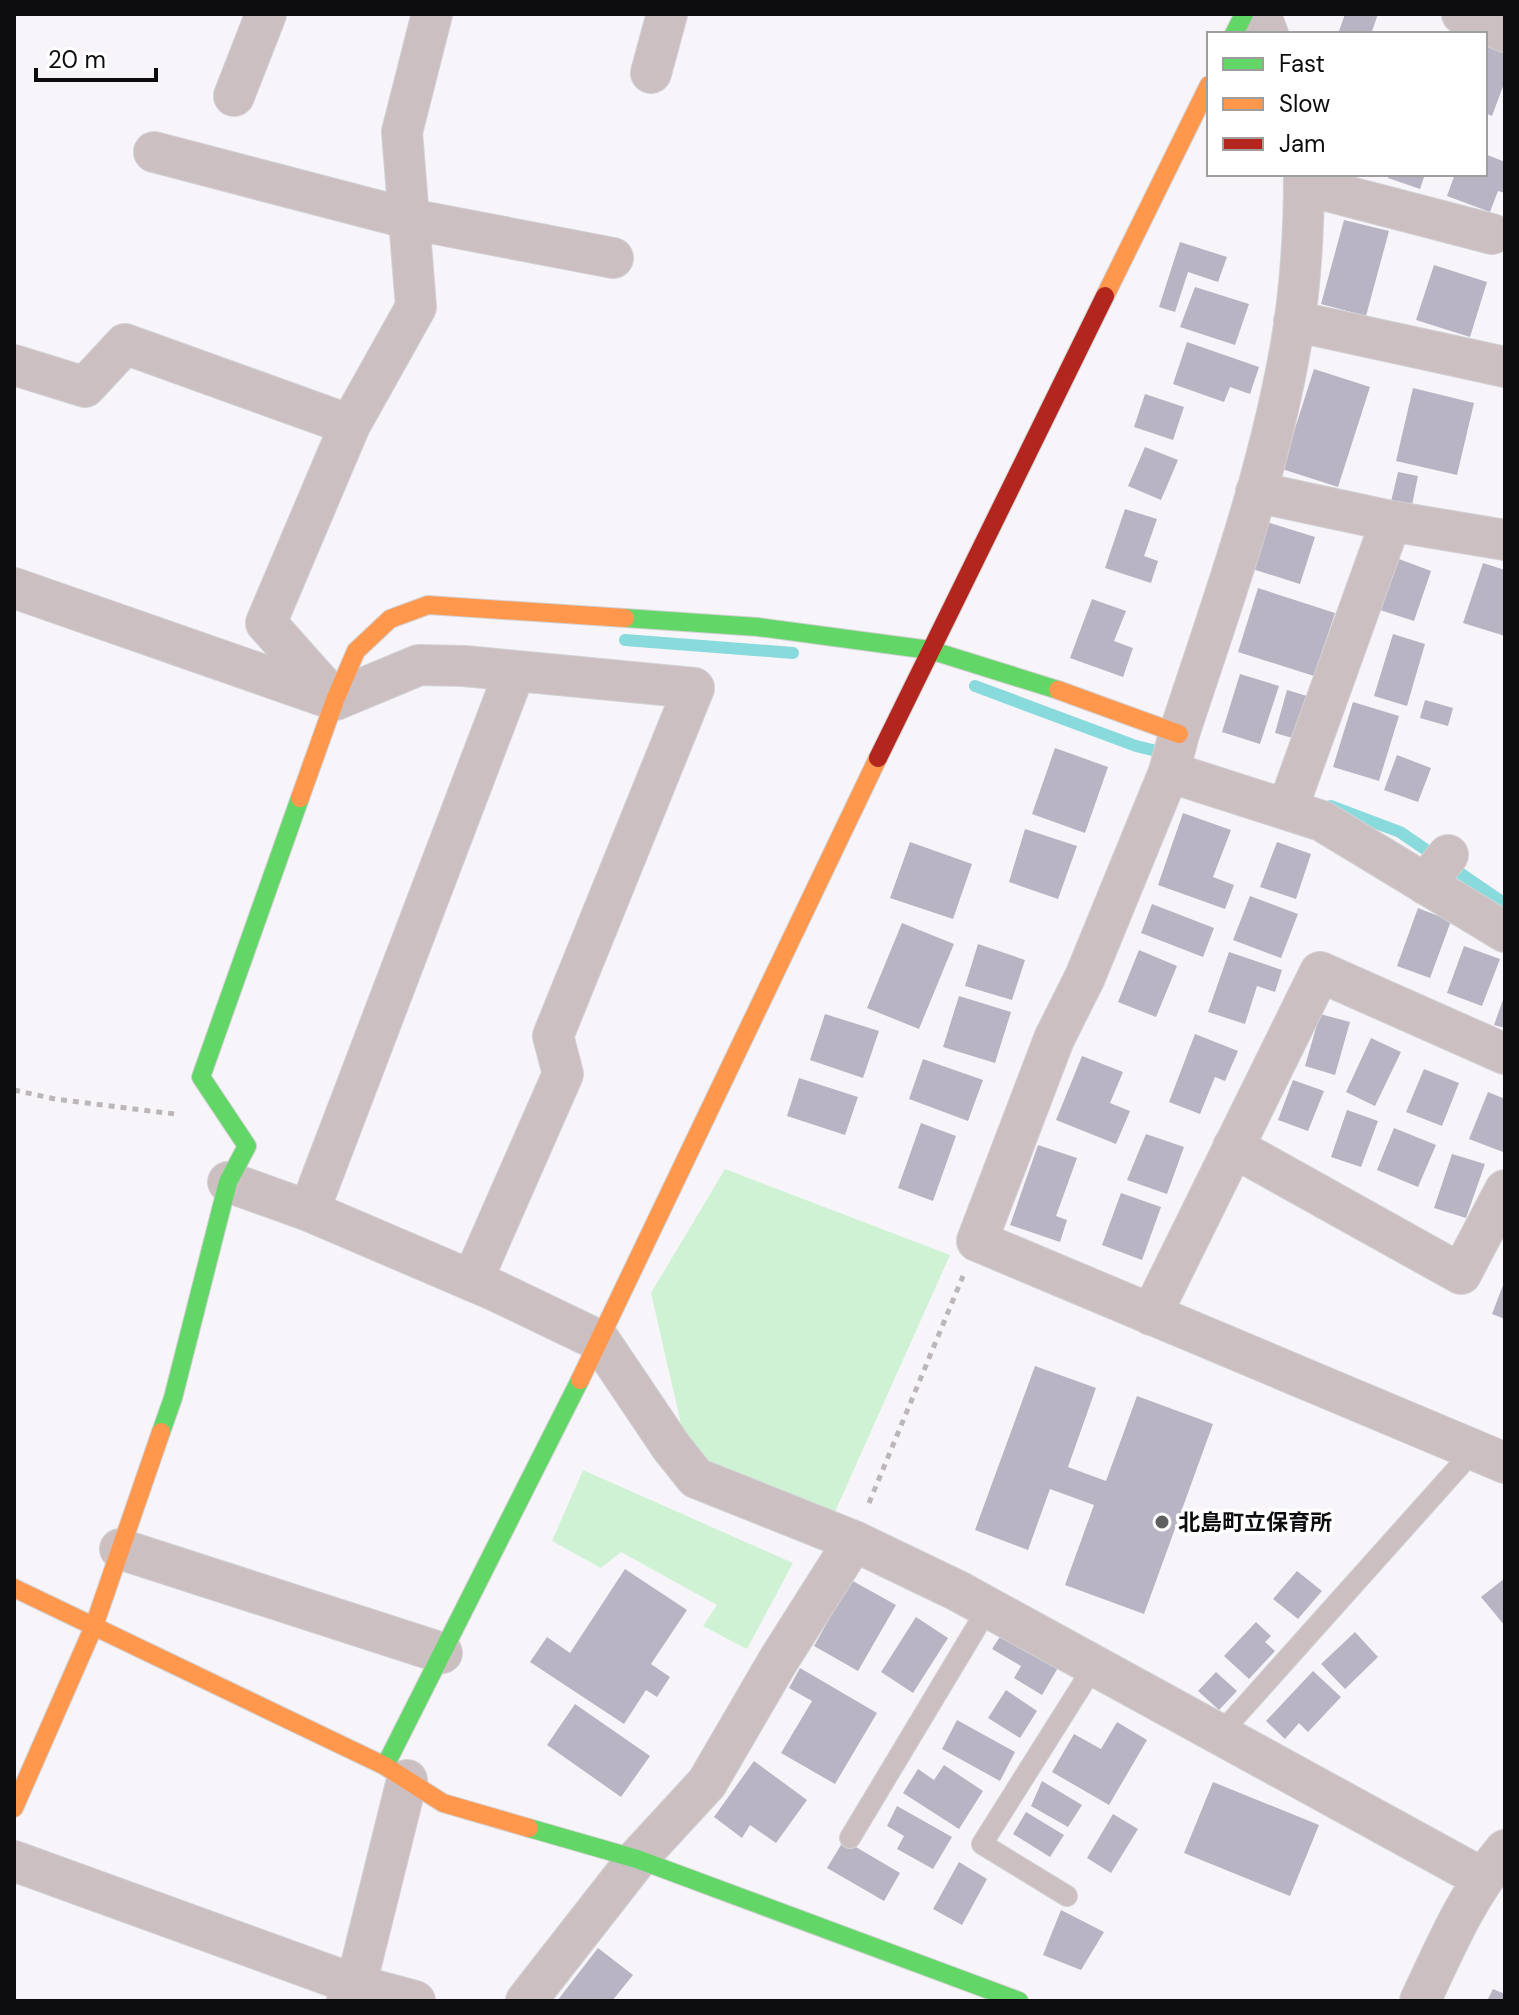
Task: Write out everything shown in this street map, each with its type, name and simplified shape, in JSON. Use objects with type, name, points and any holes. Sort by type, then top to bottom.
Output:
[{"type":"street","points":[[234,96],[266,14]]},
{"type":"street","points":[[335,700],[266,623],[350,425],[416,307],[402,132],[432,14]]},
{"type":"street","points":[[651,73],[667,14]]},
{"type":"street","points":[[1235,32],[1244,14]]},
{"type":"street","points":[[1462,14],[1505,32]]},
{"type":"street","points":[[352,1993],[396,1773],[442,1653],[600,1341],[930,650],[1207,89]]},
{"type":"street","points":[[154,152],[410,219],[613,258]]},
{"type":"street","points":[[1490,1456],[977,1241],[1054,1039],[1085,977],[1174,753],[1256,492],[1289,360],[1303,240],[1304,180],[1492,234]]},
{"type":"street","points":[[1294,321],[1505,367]]},
{"type":"street","points":[[14,365],[85,387],[125,344],[350,425]]},
{"type":"street","points":[[1256,492],[1391,521],[1505,540]]},
{"type":"street","points":[[1293,793],[1391,521]]},
{"type":"street","points":[[14,588],[335,700],[419,665],[694,688],[553,1036],[563,1074],[472,1281]]},
{"type":"street","points":[[14,1808],[94,1626],[173,1398],[228,1182],[247,1146],[201,1077],[335,700],[356,651],[390,619],[428,605],[758,627],[930,650],[1032,681],[1174,753],[1293,793],[1322,821],[1436,869],[1505,932]]},
{"type":"street","points":[[309,1211],[515,671]]},
{"type":"street","points":[[1151,1315],[1320,972],[1505,1054]]},
{"type":"street","points":[[1233,1147],[1461,1274],[1505,1190]]},
{"type":"street","points":[[228,1182],[309,1211],[472,1281],[600,1341],[672,1448],[696,1478],[854,1541],[988,1608],[1219,1735],[1493,1864],[1463,1909],[1420,2001]]},
{"type":"street","points":[[526,2001],[637,1859],[707,1783],[778,1661],[854,1541]]},
{"type":"street","points":[[120,1549],[442,1653]]},
{"type":"street","points":[[14,1588],[396,1773],[443,1803],[637,1859],[1019,2001]]},
{"type":"street","points":[[14,1861],[352,1993],[415,2001]]},
{"type":"lane","points":[[1219,1735],[1490,1456]]},
{"type":"lane","points":[[850,1838],[988,1608]]},
{"type":"lane","points":[[1067,1896],[982,1844],[1094,1666]]},
{"type":"path","points":[[14,1090],[55,1099],[231,1122]]},
{"type":"path","points":[[854,1541],[977,1241]]},
{"type":"green space","points":[[725,1169],[950,1255],[834,1514],[714,1468],[684,1437],[651,1293]]},
{"type":"green space","points":[[583,1470],[793,1563],[747,1649],[703,1626],[717,1605],[621,1552],[601,1568],[552,1541]]},
{"type":"building","points":[[1345,14],[1378,14],[1372,32],[1339,32]]},
{"type":"building","points":[[1487,44],[1505,50],[1505,81],[1492,116],[1487,114]]},
{"type":"building","points":[[1487,155],[1505,162],[1505,193],[1498,191],[1490,212],[1447,196],[1454,176],[1487,176]]},
{"type":"building","points":[[1389,176],[1424,176],[1420,189]]},
{"type":"building","points":[[1344,220],[1389,231],[1366,316],[1321,304]]},
{"type":"building","points":[[1180,242],[1227,257],[1218,282],[1188,272],[1175,312],[1159,307]]},
{"type":"building","points":[[1434,265],[1487,282],[1470,337],[1416,320]]},
{"type":"building","points":[[1195,287],[1249,304],[1235,345],[1180,327]]},
{"type":"building","points":[[1187,342],[1259,367],[1250,394],[1230,387],[1224,402],[1173,384]]},
{"type":"building","points":[[1314,369],[1370,387],[1338,487],[1282,469]]},
{"type":"building","points":[[1413,388],[1474,403],[1457,475],[1396,461]]},
{"type":"building","points":[[1145,394],[1184,407],[1173,440],[1134,427]]},
{"type":"building","points":[[1145,447],[1178,460],[1161,500],[1128,486]]},
{"type":"building","points":[[1398,472],[1418,476],[1411,510],[1390,506]]},
{"type":"building","points":[[1125,509],[1157,519],[1144,556],[1158,561],[1151,583],[1105,568]]},
{"type":"building","points":[[1264,521],[1315,537],[1300,584],[1249,568]]},
{"type":"building","points":[[1399,559],[1431,571],[1414,621],[1380,610]]},
{"type":"building","points":[[1483,563],[1505,570],[1505,636],[1463,623]]},
{"type":"building","points":[[1258,588],[1335,613],[1314,676],[1238,652]]},
{"type":"building","points":[[1092,599],[1126,611],[1114,641],[1133,648],[1123,677],[1070,658]]},
{"type":"building","points":[[1393,634],[1425,644],[1407,706],[1374,696]]},
{"type":"building","points":[[1240,674],[1279,686],[1260,744],[1222,732]]},
{"type":"building","points":[[1287,690],[1307,696],[1296,739],[1275,733]]},
{"type":"building","points":[[1425,700],[1453,708],[1448,726],[1420,718]]},
{"type":"building","points":[[1353,702],[1399,716],[1379,781],[1333,767]]},
{"type":"building","points":[[1055,748],[1108,767],[1085,833],[1032,814]]},
{"type":"building","points":[[1397,755],[1431,768],[1418,802],[1384,790]]},
{"type":"building","points":[[1183,813],[1231,830],[1213,877],[1234,885],[1225,909],[1158,885]]},
{"type":"building","points":[[1025,829],[1077,846],[1058,899],[1009,882]]},
{"type":"building","points":[[910,842],[972,864],[953,919],[890,898]]},
{"type":"building","points":[[1277,842],[1311,854],[1296,899],[1260,887]]},
{"type":"building","points":[[1250,896],[1298,914],[1281,958],[1233,940]]},
{"type":"building","points":[[1152,904],[1214,928],[1203,957],[1141,933]]},
{"type":"building","points":[[1418,908],[1451,921],[1430,978],[1397,966]]},
{"type":"building","points":[[902,923],[954,944],[919,1029],[867,1008]]},
{"type":"building","points":[[978,944],[1025,960],[1012,1000],[965,986]]},
{"type":"building","points":[[1464,946],[1500,959],[1482,1006],[1447,993]]},
{"type":"building","points":[[1139,950],[1177,966],[1156,1017],[1118,1002]]},
{"type":"building","points":[[1229,952],[1282,970],[1275,992],[1257,986],[1245,1024],[1208,1012]]},
{"type":"building","points":[[1505,994],[1505,1028],[1494,1025]]},
{"type":"building","points":[[959,996],[1011,1012],[995,1063],[943,1047]]},
{"type":"building","points":[[825,1014],[879,1031],[863,1078],[810,1060]]},
{"type":"building","points":[[1320,1014],[1350,1022],[1335,1075],[1305,1066]]},
{"type":"building","points":[[1195,1034],[1238,1051],[1225,1081],[1215,1077],[1200,1114],[1169,1102]]},
{"type":"building","points":[[1371,1038],[1401,1052],[1375,1106],[1346,1092]]},
{"type":"building","points":[[1082,1056],[1123,1072],[1110,1103],[1130,1111],[1116,1144],[1056,1120]]},
{"type":"building","points":[[923,1059],[983,1080],[968,1121],[909,1099]]},
{"type":"building","points":[[1424,1069],[1459,1083],[1442,1126],[1406,1112]]},
{"type":"building","points":[[799,1078],[858,1097],[845,1135],[787,1116]]},
{"type":"building","points":[[1293,1080],[1324,1091],[1308,1131],[1278,1120]]},
{"type":"building","points":[[1488,1092],[1505,1099],[1503,1152],[1469,1139]]},
{"type":"building","points":[[1347,1110],[1378,1121],[1361,1167],[1331,1157]]},
{"type":"building","points":[[921,1123],[956,1136],[933,1201],[898,1188]]},
{"type":"building","points":[[1394,1128],[1436,1145],[1418,1187],[1377,1170]]},
{"type":"building","points":[[1146,1134],[1184,1147],[1167,1194],[1127,1180]]},
{"type":"building","points":[[1038,1145],[1077,1158],[1056,1216],[1067,1220],[1060,1242],[1010,1225]]},
{"type":"building","points":[[1452,1154],[1485,1164],[1466,1218],[1434,1208]]},
{"type":"building","points":[[1121,1193],[1161,1207],[1142,1260],[1102,1245]]},
{"type":"building","points":[[1505,1280],[1505,1319],[1492,1314]]},
{"type":"building","points":[[1035,1366],[1096,1388],[1068,1467],[1106,1481],[1137,1396],[1213,1424],[1144,1614],[1065,1585],[1094,1505],[1050,1489],[1028,1550],[975,1530]]},
{"type":"building","points":[[625,1569],[687,1610],[651,1664],[670,1677],[657,1697],[646,1690],[624,1724],[530,1662],[547,1637],[570,1653]]},
{"type":"building","points":[[1297,1571],[1322,1591],[1298,1619],[1273,1599]]},
{"type":"building","points":[[1505,1578],[1505,1626],[1481,1597]]},
{"type":"building","points":[[851,1580],[896,1605],[858,1671],[814,1646]]},
{"type":"building","points":[[916,1617],[948,1638],[913,1693],[881,1672]]},
{"type":"building","points":[[1256,1622],[1271,1636],[1265,1642],[1275,1651],[1249,1679],[1224,1656]]},
{"type":"building","points":[[1003,1632],[1059,1666],[1042,1695],[1014,1678],[1021,1666],[992,1649]]},
{"type":"building","points":[[1355,1632],[1378,1657],[1345,1689],[1321,1664]]},
{"type":"building","points":[[800,1668],[877,1713],[835,1784],[781,1753],[812,1701],[789,1688]]},
{"type":"building","points":[[1313,1671],[1341,1697],[1308,1732],[1299,1723],[1285,1739],[1266,1721]]},
{"type":"building","points":[[1216,1672],[1237,1691],[1219,1710],[1198,1691]]},
{"type":"building","points":[[1006,1690],[1037,1711],[1020,1738],[988,1718]]},
{"type":"building","points":[[575,1704],[650,1756],[621,1797],[547,1745]]},
{"type":"building","points":[[957,1720],[1015,1752],[1000,1781],[942,1749]]},
{"type":"building","points":[[1117,1722],[1147,1740],[1109,1805],[1052,1772],[1074,1734],[1101,1749]]},
{"type":"building","points":[[754,1761],[807,1800],[776,1843],[750,1825],[742,1838],[714,1817]]},
{"type":"building","points":[[944,1765],[983,1791],[959,1829],[903,1793],[918,1769],[934,1780]]},
{"type":"building","points":[[1042,1781],[1082,1805],[1068,1827],[1031,1806]]},
{"type":"building","points":[[1213,1782],[1319,1825],[1290,1896],[1184,1853]]},
{"type":"building","points":[[897,1806],[952,1837],[933,1869],[897,1849],[904,1836],[887,1826]]},
{"type":"building","points":[[1026,1812],[1064,1835],[1050,1857],[1013,1834]]},
{"type":"building","points":[[1113,1814],[1138,1829],[1111,1873],[1087,1858]]},
{"type":"building","points":[[844,1840],[900,1873],[884,1901],[827,1868]]},
{"type":"building","points":[[959,1862],[987,1879],[962,1925],[933,1909]]},
{"type":"building","points":[[1061,1910],[1104,1932],[1081,1970],[1043,1955]]},
{"type":"building","points":[[598,1948],[633,1975],[612,2001],[557,2001]]},
{"type":"building","points":[[1493,1989],[1505,1994],[1505,2001],[1487,2001]]},
{"type":"waterway","points":[[625,640],[793,653]]},
{"type":"waterway","points":[[975,686],[1136,746],[1169,754]]},
{"type":"waterway","points":[[1331,806],[1400,832],[1505,904]]},
{"type":"traffic: fast","points":[[1235,32],[1244,14]]},
{"type":"traffic: fast","points":[[625,618],[758,627],[930,650],[1058,690]]},
{"type":"traffic: fast","points":[[161,1432],[173,1398],[228,1182],[247,1146],[201,1077],[300,798]]},
{"type":"traffic: fast","points":[[385,1766],[580,1380]]},
{"type":"traffic: fast","points":[[529,1828],[637,1859],[1019,2001]]},
{"type":"traffic: slow","points":[[1105,296],[1207,89]]},
{"type":"traffic: slow","points":[[300,798],[356,651],[390,619],[428,605],[625,618]]},
{"type":"traffic: slow","points":[[1058,690],[1179,734]]},
{"type":"traffic: slow","points":[[580,1380],[878,758]]},
{"type":"traffic: slow","points":[[14,1808],[94,1626],[161,1432]]},
{"type":"traffic: slow","points":[[14,1588],[385,1766],[443,1803],[529,1828]]},
{"type":"traffic: jam","points":[[878,758],[1105,296]]},
{"type":"place","name":"北島町立保育所","points":[[1162,1522]]}]
